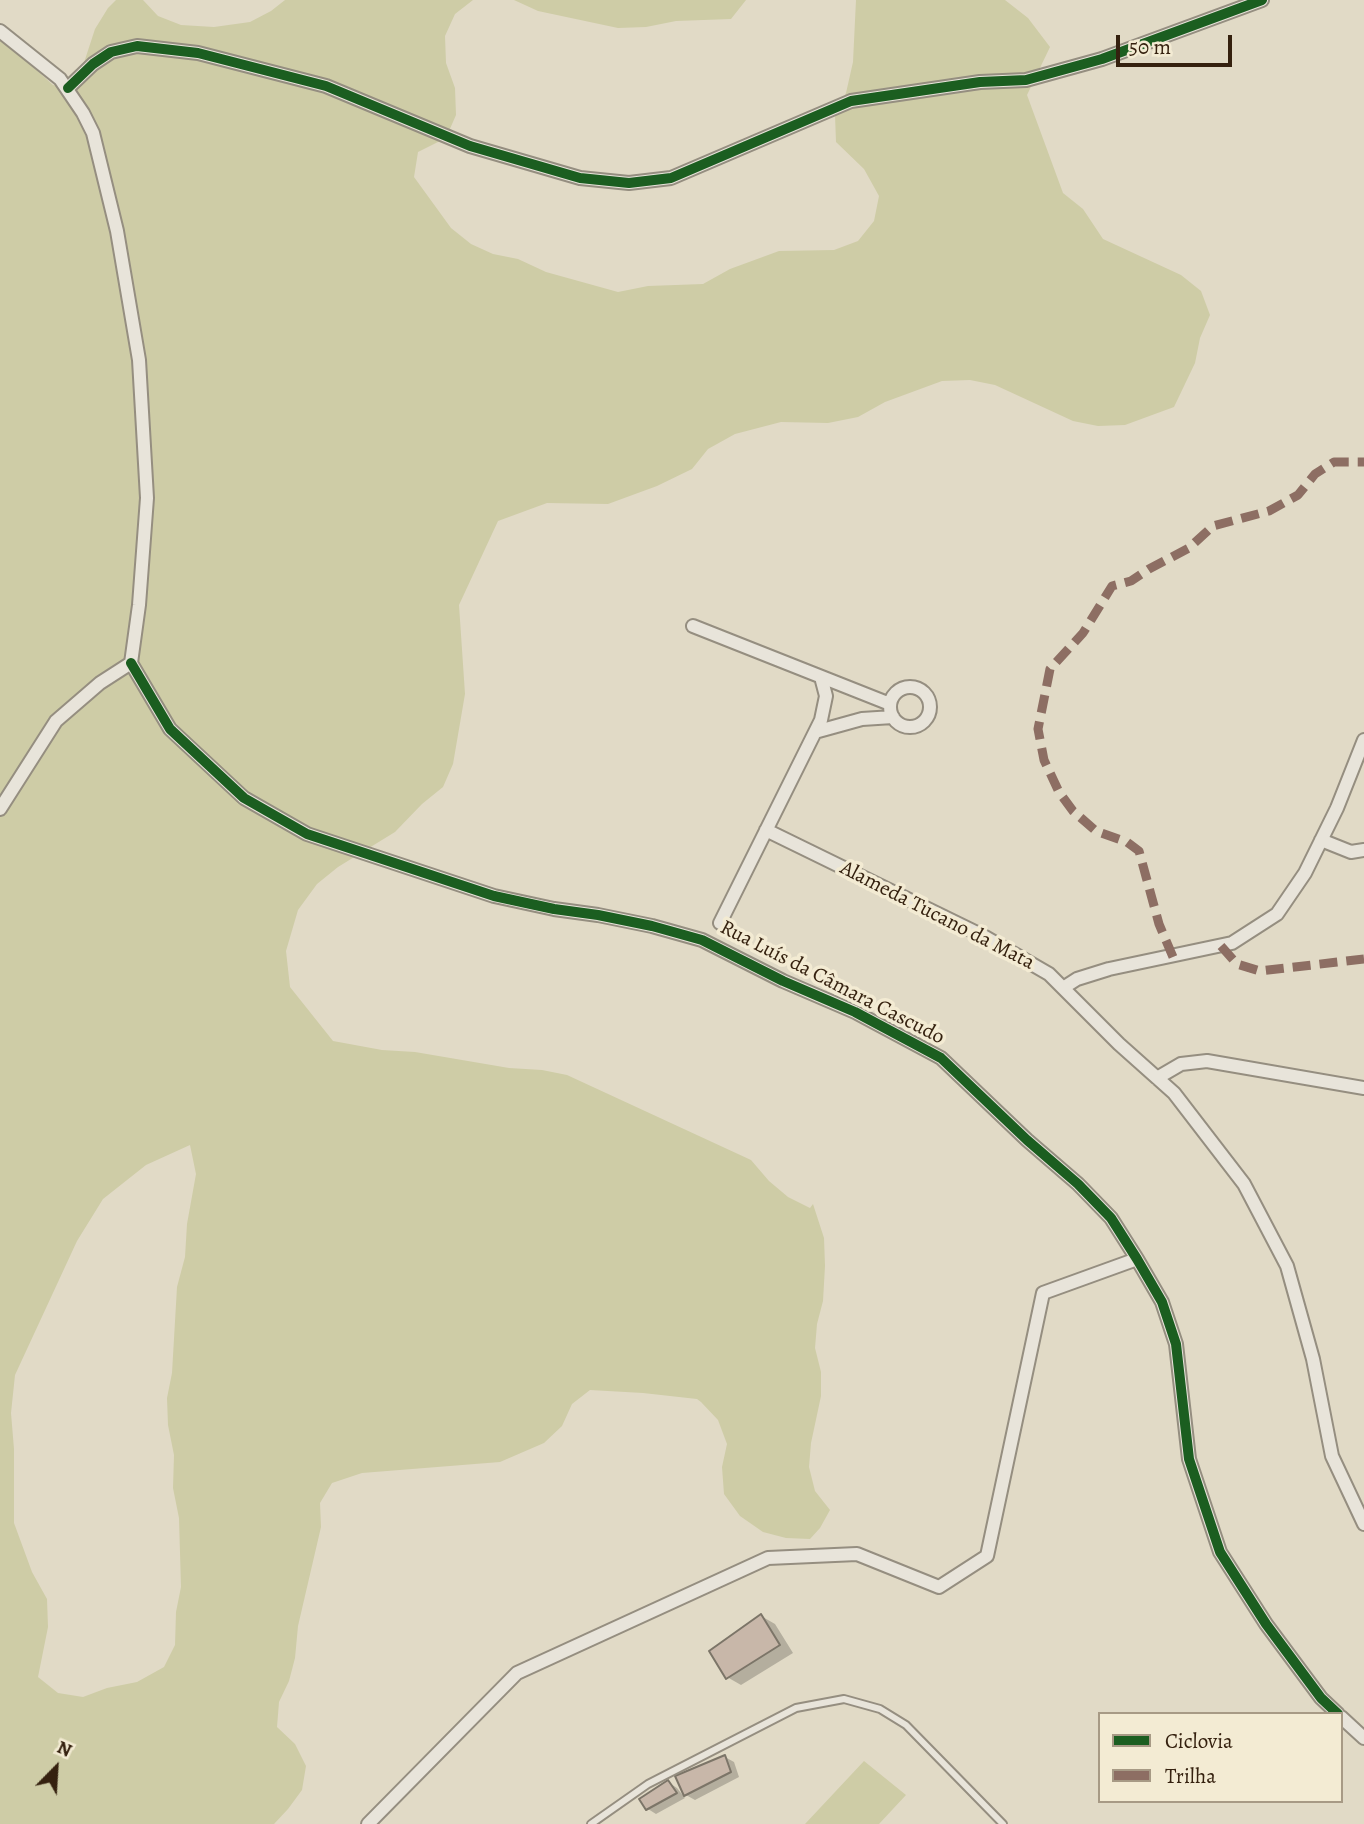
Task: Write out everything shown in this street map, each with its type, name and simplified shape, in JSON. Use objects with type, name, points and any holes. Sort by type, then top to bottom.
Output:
[{"type":"street","points":[[68,88],[93,64],[111,52],[137,46],[198,53],[326,86],[470,146],[580,178],[629,183],[671,178],[851,102],[980,82],[1026,80],[1102,58],[1262,0]]},
{"type":"street","points":[[0,31],[60,79],[68,88],[93,133],[117,231],[139,360],[147,498],[139,605],[131,663],[100,683],[56,721],[0,810]]},
{"type":"street","points":[[693,626],[821,677],[892,711],[815,733]]},
{"type":"street","name":"Rua Luís da Câmara Cascudo","points":[[131,663],[170,729],[244,798],[307,834],[494,896],[652,926],[702,940],[783,981],[855,1013],[941,1058],[1027,1140],[1078,1184],[1111,1218],[1137,1259],[1162,1301],[1176,1344],[1189,1459],[1220,1552],[1266,1624],[1321,1698],[1337,1712]]},
{"type":"street","points":[[720,923],[821,720],[826,696],[821,677]]},
{"type":"street","points":[[1063,988],[1077,979],[1109,969],[1232,943],[1277,914],[1305,873],[1364,740]]},
{"type":"street","name":"Alameda Tucano da Mata","points":[[766,830],[985,937],[1049,974],[1174,1093],[1244,1184],[1287,1266],[1313,1359],[1332,1456],[1364,1524]]},
{"type":"street","points":[[1321,840],[1351,852],[1364,850]]},
{"type":"street","points":[[1157,1078],[1181,1065],[1207,1061],[1364,1088]]},
{"type":"street","points":[[368,1824],[517,1673],[768,1558],[857,1554],[939,1587],[987,1556],[1043,1293],[1137,1259]]},
{"type":"street","name":"Rua Luís da Câmara Cascudo","points":[[1343,1718],[1364,1738]]},
{"type":"lane","points":[[591,1824],[648,1784],[796,1708],[844,1699],[880,1709],[906,1726],[1003,1824]]},
{"type":"shaded area","points":[[116,0],[143,0],[158,16],[181,25],[214,27],[250,22],[285,0],[473,0],[455,14],[445,36],[446,63],[455,88],[456,115],[446,138],[418,152],[414,177],[451,228],[471,244],[493,254],[518,259],[546,272],[618,292],[648,286],[703,284],[730,269],[779,251],[834,250],[858,241],[874,221],[879,196],[864,169],[836,142],[835,115],[846,93],[853,62],[856,0],[1005,0],[1028,18],[1050,47],[1027,95],[1063,193],[1083,209],[1103,239],[1181,275],[1201,291],[1210,315],[1200,338],[1195,363],[1174,407],[1125,425],[1098,426],[1073,421],[995,385],[970,380],[942,381],[885,402],[858,417],[828,423],[781,422],[735,434],[708,449],[692,469],[657,486],[608,504],[547,503],[498,521],[459,605],[465,694],[453,764],[443,787],[395,832],[338,867],[317,884],[298,910],[286,951],[290,987],[333,1041],[567,1075],[751,1160],[769,1181],[788,1197],[810,1208],[813,1204],[824,1238],[825,1266],[823,1301],[815,1348],[821,1372],[821,1396],[809,1467],[815,1491],[830,1510],[810,1539],[786,1538],[763,1532],[740,1516],[724,1494],[722,1467],[727,1444],[718,1420],[701,1402],[697,1399],[643,1393],[590,1390],[572,1404],[562,1426],[544,1443],[500,1462],[362,1473],[332,1483],[320,1503],[321,1527],[298,1626],[295,1658],[289,1681],[279,1702],[277,1727],[295,1744],[306,1766],[302,1790],[274,1824],[0,1824],[0,37],[53,85],[67,88],[79,78],[95,29]],"holes":[[[190,1145],[196,1174],[187,1224],[185,1257],[177,1287],[172,1373],[167,1398],[168,1425],[174,1455],[173,1488],[179,1518],[181,1587],[176,1612],[175,1645],[164,1667],[137,1682],[107,1688],[83,1697],[58,1693],[38,1677],[48,1627],[47,1599],[32,1572],[14,1523],[11,1413],[15,1375],[77,1241],[103,1199],[146,1165]]]},
{"type":"shaded area","points":[[514,0],[746,0],[731,19],[676,21],[646,27],[618,28],[538,11]]},
{"type":"shaded area","points":[[864,1761],[906,1795],[879,1824],[805,1824]]},
{"type":"building","points":[[761,1614],[780,1645],[726,1679],[709,1651]]},
{"type":"building","points":[[725,1755],[731,1772],[684,1796],[675,1776]]},
{"type":"building","points":[[668,1780],[677,1793],[646,1810],[639,1799]]},
{"type":"marked path","points":[[1173,957],[1159,924],[1139,851],[1127,842],[1096,831],[1073,811],[1059,792],[1044,760],[1038,729],[1050,669],[1083,633],[1112,586],[1131,581],[1189,548],[1213,526],[1269,511],[1298,495],[1315,474],[1334,462],[1364,462]]},
{"type":"marked path","points":[[1221,946],[1237,964],[1260,971],[1364,959]]},
{"type":"cycle path","points":[[68,88],[93,64],[111,52],[137,46],[198,53],[326,86],[470,146],[580,178],[629,183],[671,178],[851,101],[980,82],[1026,80],[1102,59],[1262,0]]},
{"type":"cycle path","points":[[131,663],[170,729],[244,798],[307,834],[494,896],[652,926],[702,940],[783,981],[855,1012],[941,1058],[1027,1140],[1078,1184],[1111,1218],[1137,1259],[1162,1302],[1176,1344],[1189,1459],[1220,1552],[1266,1624],[1321,1698],[1336,1712]]}]
